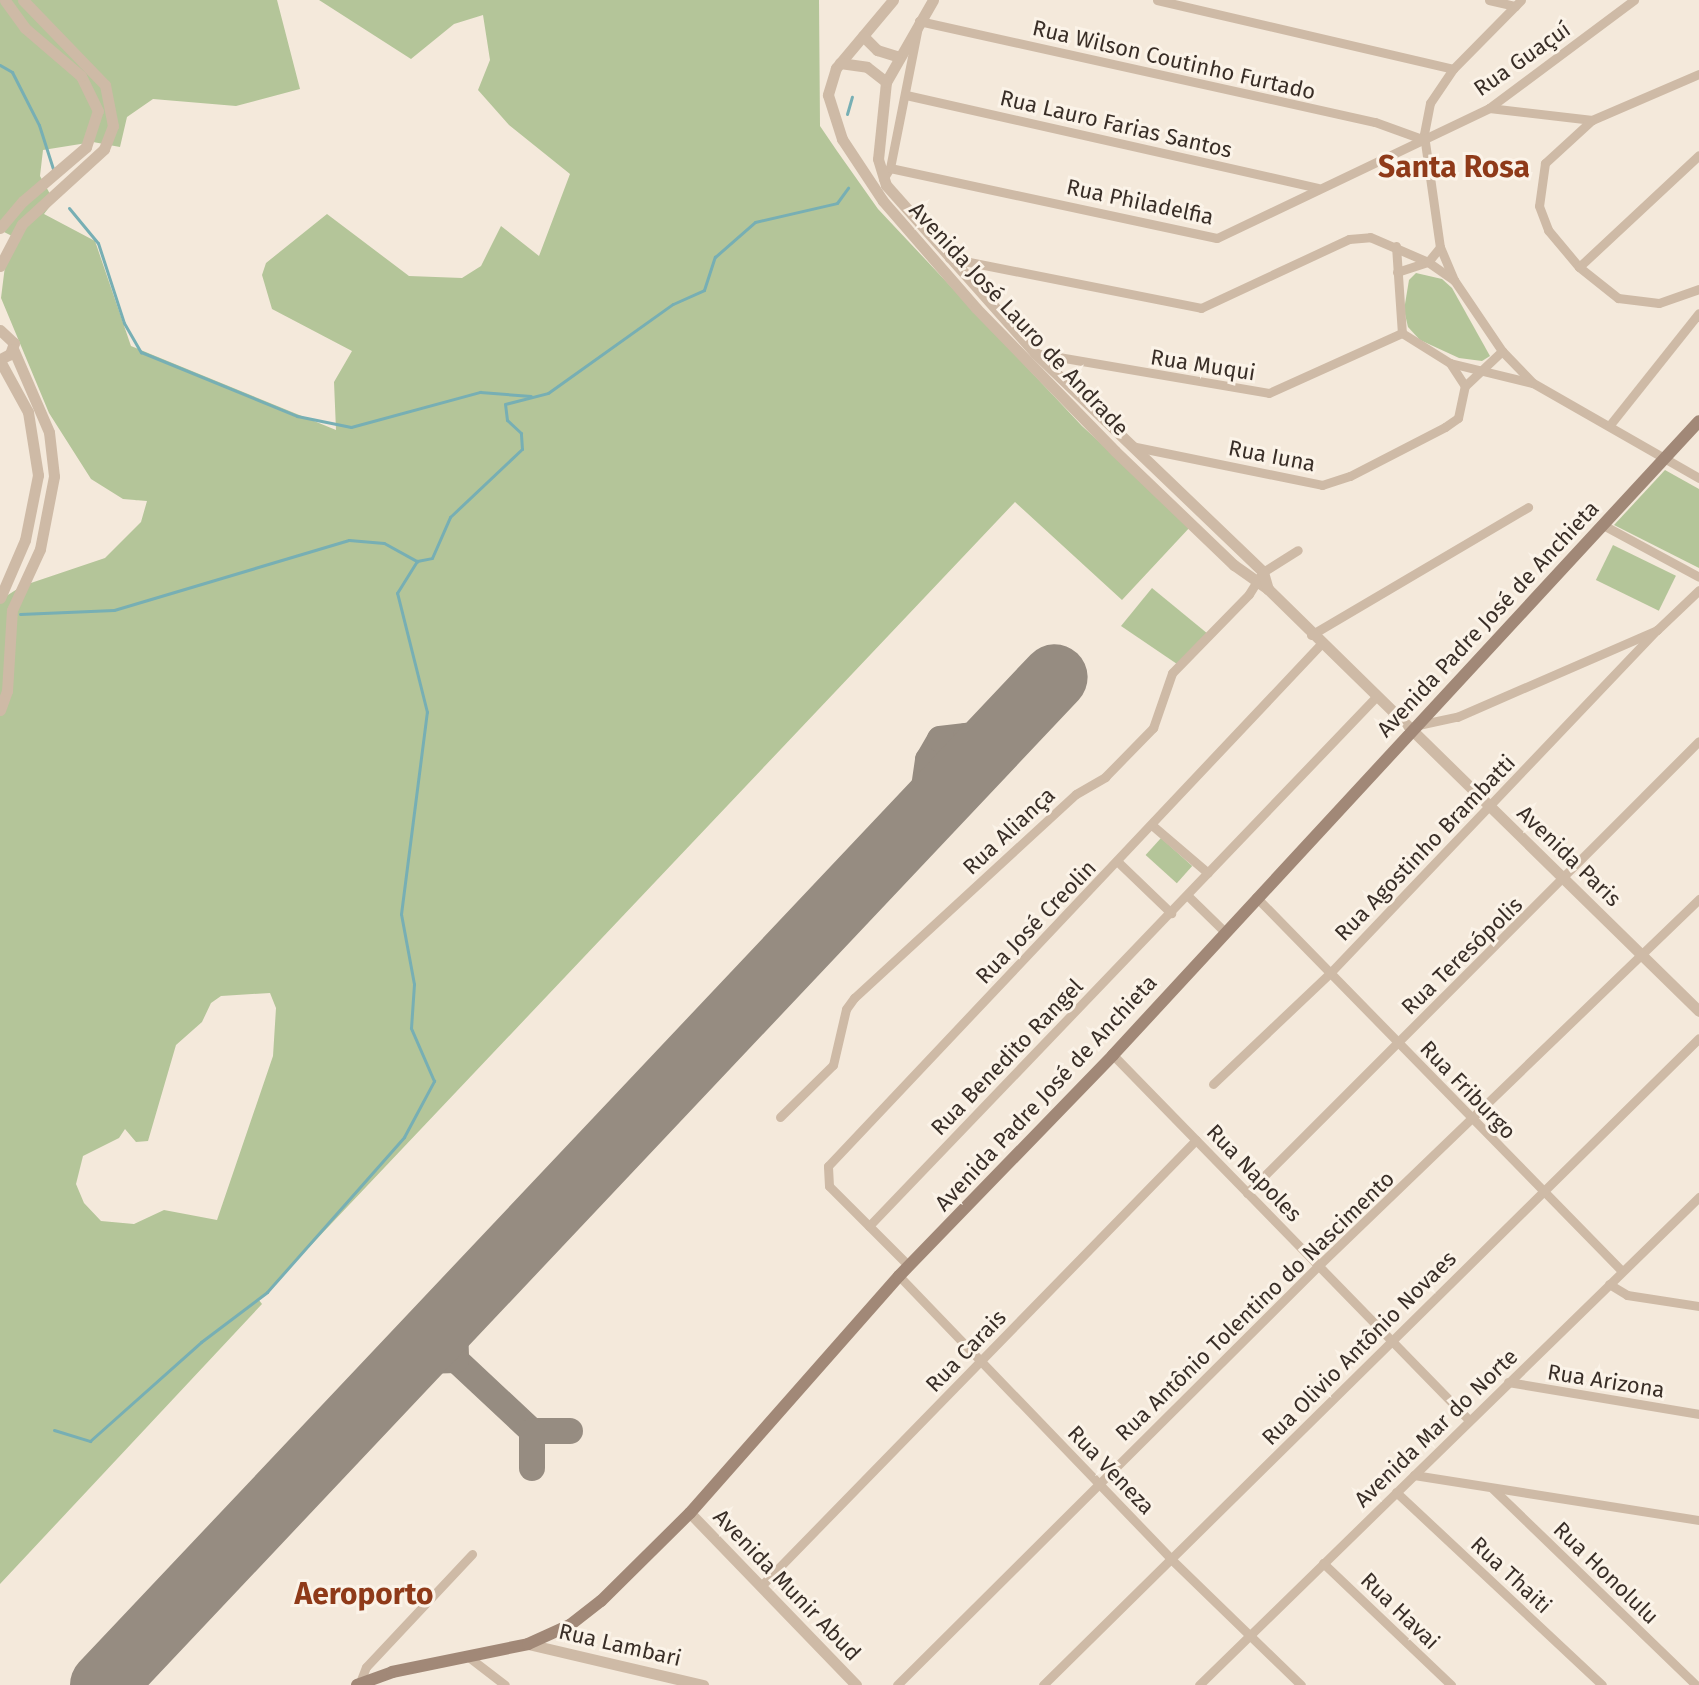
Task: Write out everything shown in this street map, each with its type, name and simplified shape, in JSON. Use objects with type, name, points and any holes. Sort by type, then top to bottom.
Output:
[{"type":"main road","name":"Avenida Padre José de Anchieta","points":[[359,1685],[466,1655],[528,1644],[570,1625],[601,1601],[690,1513],[899,1276],[1113,1055],[1699,421]]},
{"type":"street","points":[[0,228],[23,201],[86,147],[98,111],[81,76],[25,28],[5,0]]},
{"type":"street","points":[[0,266],[22,224],[104,149],[113,126],[112,101],[95,70],[37,19],[23,0]]},
{"type":"street","name":"Avenida José Lauro de Andrade","points":[[893,0],[840,63],[828,95],[836,126],[883,201],[976,308],[1115,451],[1255,584],[1268,589],[1375,698]]},
{"type":"street","points":[[883,179],[879,126],[886,82],[897,56],[933,0]]},
{"type":"street","points":[[1157,0],[1453,69]]},
{"type":"street","points":[[1489,0],[1518,3]]},
{"type":"street","name":"Rua Guaçuí","points":[[1422,136],[1489,108],[1634,0]]},
{"type":"street","points":[[1518,3],[1453,69],[1430,103],[1422,136],[1440,247],[1454,280],[1502,351],[1533,383]]},
{"type":"street","points":[[883,179],[890,168],[919,21]]},
{"type":"street","name":"Rua Wilson Coutinho Furtado","points":[[919,21],[1375,122],[1422,136]]},
{"type":"street","points":[[863,36],[877,50],[897,56]]},
{"type":"street","points":[[840,63],[867,67],[886,82]]},
{"type":"street","points":[[1699,74],[1592,120],[1545,163],[1539,184],[1548,230],[1579,267],[1618,298],[1659,303],[1699,289]]},
{"type":"street","name":"Rua Lauro Farias Santos","points":[[906,95],[1318,188]]},
{"type":"street","points":[[1489,108],[1592,120]]},
{"type":"street","name":"Rua Philadelfia","points":[[890,168],[1217,238],[1422,136]]},
{"type":"street","points":[[1579,267],[1699,155]]},
{"type":"street","name":"Avenida José Lauro de Andrade","points":[[883,179],[1035,353],[1128,446],[1263,572],[1268,589]]},
{"type":"street","points":[[949,258],[1201,308],[1349,239],[1370,237],[1428,262],[1454,280]]},
{"type":"street","points":[[1396,246],[1402,333],[1450,363],[1533,383],[1699,478]]},
{"type":"street","points":[[1397,272],[1428,262],[1440,247]]},
{"type":"street","points":[[1609,426],[1699,313]]},
{"type":"street","points":[[0,318],[2,331],[49,432],[54,476],[40,549],[12,610],[7,691],[0,710]]},
{"type":"street","name":"Rua Muqui","points":[[1035,353],[1269,393],[1402,333]]},
{"type":"street","points":[[0,598],[25,540],[38,475],[28,412],[0,360],[13,349]]},
{"type":"street","points":[[1450,363],[1465,386],[1502,351]]},
{"type":"street","name":"Rua Iuna","points":[[1128,446],[1322,485],[1350,476],[1458,418],[1465,386]]},
{"type":"street","points":[[1311,635],[1528,507]]},
{"type":"street","points":[[1603,525],[1699,577]]},
{"type":"street","points":[[1263,572],[1298,550]]},
{"type":"street","name":"Rua Aliança","points":[[780,1117],[833,1065],[842,1021],[854,998],[1076,794],[1099,783],[1134,748],[1157,721],[1172,673],[1263,572]]},
{"type":"street","name":"Rua Agostinho Brambatti","points":[[1213,1084],[1330,973],[1657,630],[1699,590]]},
{"type":"street","points":[[1415,730],[1657,630]]},
{"type":"street","name":"Rua José Creolin","points":[[909,1266],[829,1186],[828,1166],[1153,826],[1320,645]]},
{"type":"street","name":"Avenida Paris","points":[[1375,698],[1415,730],[1699,1011]]},
{"type":"street","name":"Rua Benedito Rangel","points":[[869,1226],[1375,698]]},
{"type":"street","name":"Rua Teresópolis","points":[[1247,1193],[1565,880],[1699,741]]},
{"type":"street","points":[[1153,826],[1208,873]]},
{"type":"street","points":[[1118,862],[1171,913]]},
{"type":"street","points":[[1187,895],[1225,932]]},
{"type":"street","name":"Rua Friburgo","points":[[1256,897],[1622,1271]]},
{"type":"street","name":"Rua Antônio Tolentino do Nascimento","points":[[897,1685],[1319,1265],[1472,1121],[1699,899]]},
{"type":"street","name":"Rua Olivio Antônio Novaes","points":[[1043,1685],[1699,1038]]},
{"type":"street","name":"Rua Napoles","points":[[1113,1055],[1469,1420]]},
{"type":"street","name":"Rua Carais","points":[[761,1586],[1196,1140]]},
{"type":"street","name":"Avenida Mar do Norte","points":[[1199,1685],[1699,1197]]},
{"type":"street","name":"Rua Veneza","points":[[899,1276],[1171,1559],[1301,1685]]},
{"type":"street","points":[[1609,1284],[1627,1295],[1699,1306]]},
{"type":"street","name":"Rua Arizona","points":[[1508,1382],[1699,1414]]},
{"type":"street","points":[[1414,1475],[1699,1520]]},
{"type":"street","name":"Rua Honolulu","points":[[1492,1488],[1696,1685]]},
{"type":"street","name":"Rua Thaiti","points":[[1396,1492],[1602,1685]]},
{"type":"street","name":"Avenida Munir Abud","points":[[690,1513],[856,1685]]},
{"type":"street","points":[[359,1685],[366,1667],[472,1554]]},
{"type":"street","name":"Rua Havai","points":[[1323,1563],[1451,1685]]},
{"type":"street","name":"Rua Lambari","points":[[528,1644],[703,1685]]},
{"type":"street","points":[[466,1655],[505,1685]]},
{"type":"green space","points":[[0,0],[277,0],[300,89],[236,106],[153,99],[127,117],[120,147],[93,142],[43,150],[40,176],[54,201],[44,214],[95,241],[131,346],[336,430],[334,382],[352,351],[272,309],[262,275],[266,263],[327,214],[409,276],[462,278],[481,266],[501,226],[539,256],[570,174],[509,125],[478,90],[490,60],[483,15],[454,24],[411,59],[319,0],[819,0],[820,126],[878,209],[1082,426],[1191,526],[1122,600],[1015,502],[259,1300],[262,1304],[0,1584],[0,600],[22,586],[105,558],[141,522],[147,501],[123,499],[91,479],[49,413],[1,298],[6,258],[18,239],[0,230]],"holes":[[[270,993],[276,1008],[273,1056],[217,1220],[164,1210],[134,1224],[101,1221],[84,1203],[76,1184],[83,1156],[119,1138],[125,1129],[136,1142],[148,1141],[176,1045],[202,1022],[211,1003],[221,996]]]},
{"type":"green space","points":[[1416,273],[1442,279],[1452,288],[1490,356],[1482,361],[1459,358],[1420,340],[1408,327],[1404,310],[1409,280]]},
{"type":"green space","points":[[1665,470],[1699,489],[1699,568],[1614,525]]},
{"type":"green space","points":[[1613,545],[1676,576],[1659,611],[1596,580]]},
{"type":"green space","points":[[1152,588],[1208,634],[1177,664],[1121,626]]},
{"type":"green space","points":[[1161,838],[1192,866],[1177,883],[1146,855]]},
{"type":"waterway","points":[[0,65],[12,72],[39,125],[53,169]]},
{"type":"waterway","points":[[847,114],[852,97]]},
{"type":"waterway","points":[[20,614],[114,610],[349,540],[384,543],[417,561],[432,558],[450,517],[522,449],[521,433],[507,420],[505,404],[548,393],[673,304],[704,290],[715,257],[755,222],[837,203],[848,188]]},
{"type":"waterway","points":[[69,208],[98,243],[124,323],[141,352],[297,416],[351,427],[480,392],[531,396]]},
{"type":"waterway","points":[[54,1430],[90,1441],[201,1342],[267,1292],[404,1137],[434,1081],[411,1028],[414,984],[401,914],[427,712],[397,593],[417,561]]},
{"type":"taxiway","points":[[899,843],[921,808],[928,760],[940,739],[966,736],[990,747]]},
{"type":"taxiway","points":[[470,1296],[455,1327],[456,1360],[532,1431],[570,1431]]},
{"type":"taxiway","points":[[393,1378],[424,1361],[456,1360]]},
{"type":"taxiway","points":[[532,1431],[532,1468]]},
{"type":"runway","points":[[103,1685],[1055,677]]},
{"type":"district","name":"Santa Rosa","points":[[1454,167]]},
{"type":"district","name":"Aeroporto","points":[[364,1594]]}]
